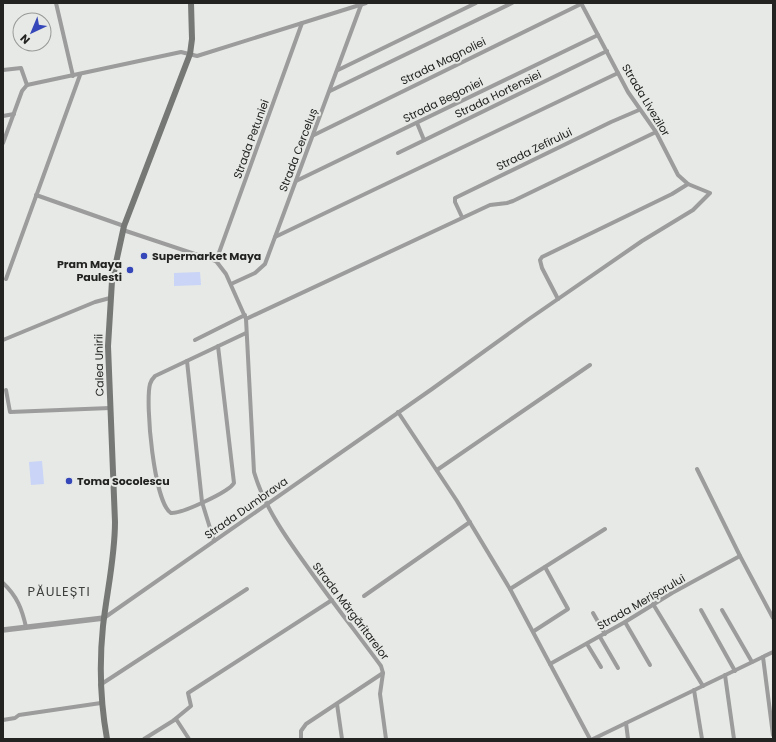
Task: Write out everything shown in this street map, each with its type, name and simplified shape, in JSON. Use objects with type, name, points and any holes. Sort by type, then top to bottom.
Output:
[{"type":"main road","name":"Calea Unirii","points":[[106,739],[100,685],[104,618],[115,536],[108,346],[110,298],[116,259],[123,228],[190,54],[192,39],[191,3]]},
{"type":"street","points":[[56,3],[73,76]]},
{"type":"street","points":[[3,141],[22,91],[27,85],[80,75],[181,52],[197,56],[366,3]]},
{"type":"street","points":[[337,70],[476,3]]},
{"type":"street","points":[[330,91],[512,3]]},
{"type":"street","name":"Strada Livezilor","points":[[581,3],[618,73],[639,110],[656,132],[678,175],[688,184],[710,193]]},
{"type":"street","name":"Strada Magnoliei","points":[[313,135],[581,3]]},
{"type":"street","name":"Strada Cerceluș","points":[[231,284],[260,270],[265,264],[361,5]]},
{"type":"street","name":"Strada Petuniei","points":[[216,261],[302,23]]},
{"type":"street","name":"Strada Begoniei","points":[[296,181],[598,35]]},
{"type":"street","name":"Strada Hortensiei","points":[[398,153],[607,51]]},
{"type":"street","points":[[3,70],[21,68],[27,85]]},
{"type":"street","points":[[275,237],[618,73]]},
{"type":"street","points":[[6,279],[80,75]]},
{"type":"street","name":"Strada Zefirului","points":[[462,217],[455,202],[455,198],[610,122],[639,110]]},
{"type":"street","points":[[3,116],[14,114]]},
{"type":"street","points":[[417,123],[424,140]]},
{"type":"street","points":[[195,340],[490,204],[507,203],[513,201],[656,132]]},
{"type":"street","points":[[558,299],[542,268],[540,260],[542,257],[672,194],[688,184]]},
{"type":"street","name":"Strada Dumbrava","points":[[104,618],[558,299],[642,241],[693,210],[710,193]]},
{"type":"street","points":[[36,195],[216,261],[226,274],[245,317]]},
{"type":"street","points":[[3,340],[95,302],[110,298]]},
{"type":"street","name":"Strada Mărgăritarelor","points":[[245,317],[254,472],[266,504],[293,547],[381,666],[383,673],[380,694],[386,739]]},
{"type":"street","points":[[218,346],[234,483],[231,488],[174,514],[167,511],[154,470],[148,414],[152,380],[155,376],[218,346],[246,333]]},
{"type":"street","points":[[187,361],[202,502],[214,541]]},
{"type":"street","points":[[437,470],[590,365]]},
{"type":"street","points":[[6,390],[10,412],[110,408]]},
{"type":"street","points":[[398,412],[470,522],[510,589],[592,739],[773,652]]},
{"type":"street","points":[[697,469],[740,556],[773,618]]},
{"type":"street","points":[[364,596],[470,522]]},
{"type":"street","points":[[510,589],[605,529]]},
{"type":"street","name":"Strada Merișorului","points":[[550,664],[600,637],[653,604],[740,556]]},
{"type":"street","points":[[534,631],[568,609],[545,567]]},
{"type":"street","points":[[3,584],[12,591],[18,601],[26,627]]},
{"type":"street","points":[[100,685],[247,589]]},
{"type":"street","points":[[144,739],[174,720],[192,706],[188,693],[332,600]]},
{"type":"street","points":[[653,604],[703,686]]},
{"type":"street","points":[[701,610],[735,670]]},
{"type":"street","points":[[722,610],[752,662]]},
{"type":"street","points":[[593,613],[605,634]]},
{"type":"street","points":[[3,630],[104,618]]},
{"type":"street","points":[[625,622],[650,665]]},
{"type":"street","points":[[600,637],[618,668]]},
{"type":"street","points":[[587,644],[600,667]]},
{"type":"street","points":[[763,657],[773,734]]},
{"type":"street","points":[[300,739],[301,731],[306,724],[383,673]]},
{"type":"street","points":[[725,675],[734,739]]},
{"type":"street","points":[[694,690],[702,739]]},
{"type":"street","points":[[3,720],[19,716],[101,703]]},
{"type":"street","points":[[337,704],[342,739]]},
{"type":"street","points":[[174,720],[177,720],[189,739]]},
{"type":"street","points":[[626,723],[628,739]]},
{"type":"shaded area","points":[[200,272],[201,285],[174,286],[174,273]]},
{"type":"shaded area","points":[[42,461],[44,484],[31,485],[29,462]]},
{"type":"place","name":"Supermarket Maya","points":[[144,256]]},
{"type":"place","name":"Pram Maya Paulesti","points":[[130,270]]},
{"type":"place","name":"Toma Socolescu","points":[[69,481]]},
{"type":"district","name":"PĂULEȘTI","points":[[59,591]]}]
